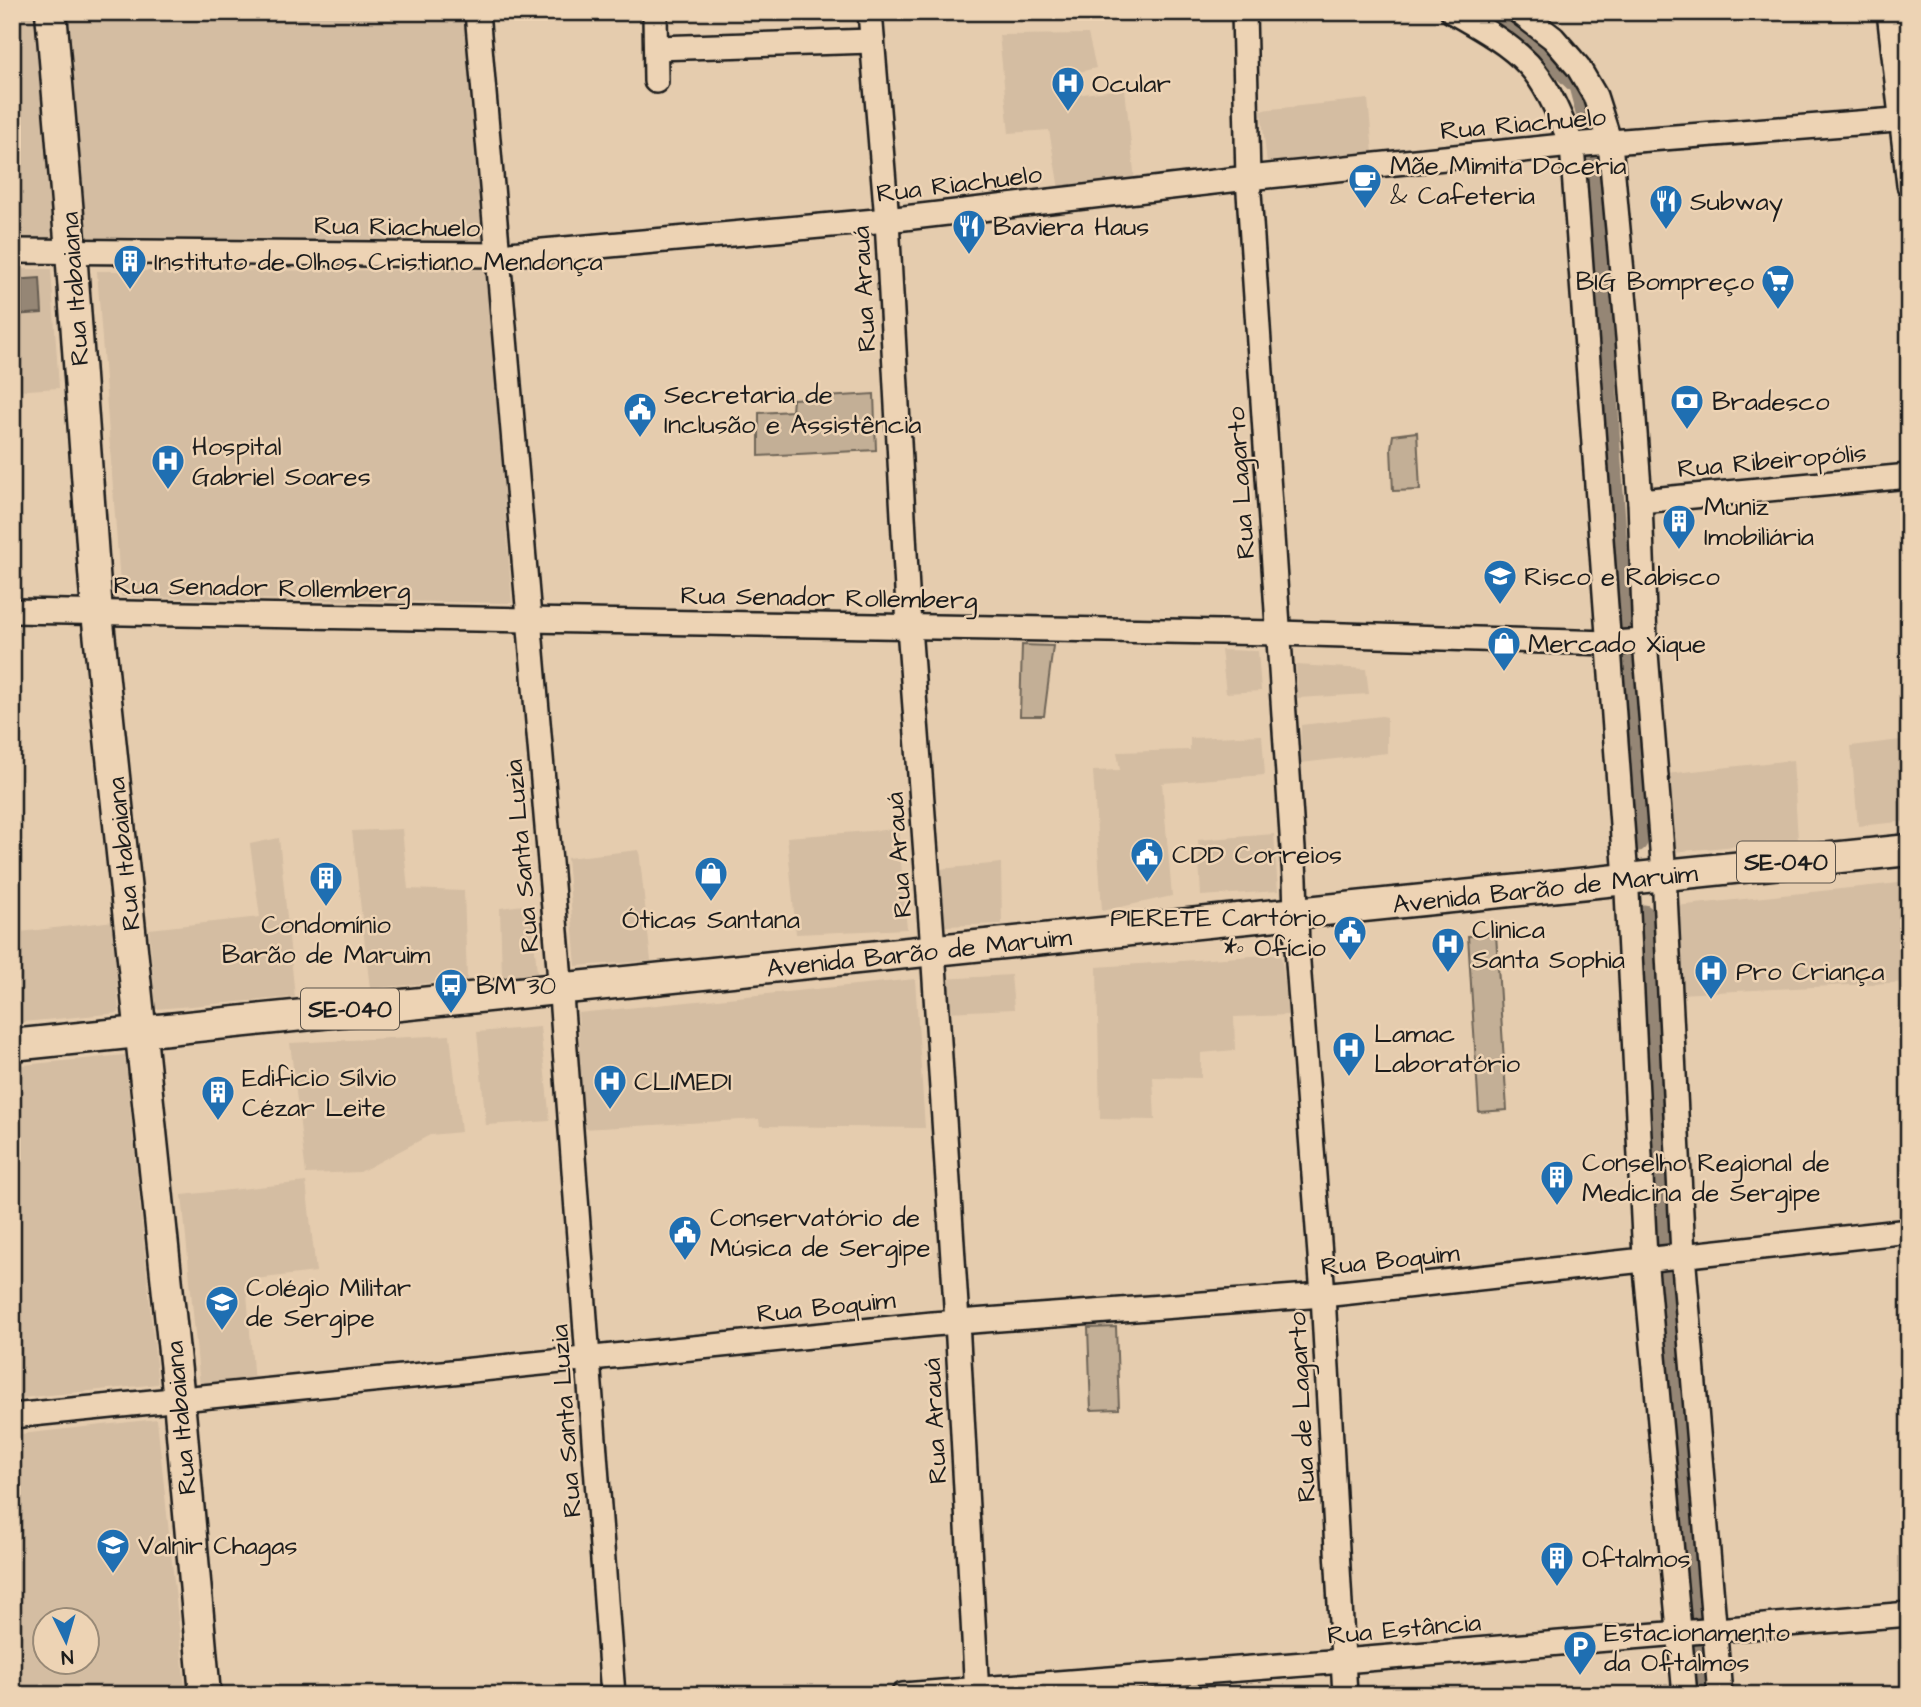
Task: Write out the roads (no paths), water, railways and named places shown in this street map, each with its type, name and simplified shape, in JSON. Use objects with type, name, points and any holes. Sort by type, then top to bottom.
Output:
[{"type":"main road","name":"Rua Itabaiana","points":[[51,12],[97,613],[179,1400],[205,1695]]},
{"type":"main road","name":"Avenida Barão de Maruim","points":[[12,1045],[933,949],[1626,885],[1909,850]]},
{"type":"street","name":"Rua Santa Luzia","points":[[477,12],[561,988],[613,1695]]},
{"type":"street","name":"Rua Arauá","points":[[870,12],[887,220],[909,627],[957,1321],[976,1691]]},
{"type":"street","name":"Rua Lagarto","points":[[1244,12],[1248,178],[1297,949]]},
{"type":"street","points":[[1453,12],[1496,37],[1529,65],[1552,100],[1591,144],[1628,337],[1640,501],[1627,642],[1664,881],[1664,1256],[1697,1631],[1685,1695]]},
{"type":"street","points":[[1519,12],[1553,38],[1578,67],[1595,96],[1591,144],[1627,642],[1626,885],[1664,1256],[1697,1631],[1720,1695]]},
{"type":"street","points":[[1889,12],[1905,120],[1909,186]]},
{"type":"street","points":[[655,13],[656,81]]},
{"type":"street","points":[[656,48],[872,41]]},
{"type":"street","name":"Rua Riachuelo","points":[[12,251],[499,255],[887,220],[1248,178],[1591,144],[1905,120]]},
{"type":"street","name":"Rua Ribeiropólis","points":[[1640,501],[1909,476]]},
{"type":"street","name":"Rua Senador Rollemberg","points":[[12,611],[1278,633],[1627,642]]},
{"type":"street","name":"Rua de Lagarto","points":[[1297,949],[1323,1295],[1345,1695]]},
{"type":"street","name":"Rua Boquim","points":[[12,1416],[957,1321],[1323,1295],[1909,1231]]},
{"type":"street","name":"Rua Estância","points":[[903,1695],[1909,1614]]},
{"type":"waterway","points":[[1491,12],[1531,41],[1578,86],[1589,128],[1597,190],[1611,447],[1638,842]]},
{"type":"waterway","points":[[1644,914],[1704,1695]]},
{"type":"place","name":"Ocular","points":[[1068,113]]},
{"type":"place","name":"Mãe Mimita Doceria & Cafeteria","points":[[1365,210]]},
{"type":"place","name":"Subway","points":[[1666,231]]},
{"type":"place","name":"Baviera Haus","points":[[969,256]]},
{"type":"place","name":"Instituto de Olhos Cristiano Mendonça","points":[[130,291]]},
{"type":"place","name":"BIG Bompreço","points":[[1778,311]]},
{"type":"place","name":"Bradesco","points":[[1687,431]]},
{"type":"place","name":"Secretaria de Inclusão e Assistência","points":[[640,439]]},
{"type":"place","name":"Hospital Gabriel Soares","points":[[168,491]]},
{"type":"place","name":"Muniz Imobiliária","points":[[1679,551]]},
{"type":"place","name":"Risco e Rabisco","points":[[1500,606]]},
{"type":"place","name":"Mercado Xique","points":[[1504,673]]},
{"type":"place","name":"CDD Correios","points":[[1147,884]]},
{"type":"place","name":"Óticas Santana","points":[[711,903]]},
{"type":"place","name":"Condomínio Barão de Maruim","points":[[326,908]]},
{"type":"place","name":"PIERETE Cartório *º Ofício","points":[[1350,962]]},
{"type":"place","name":"Clinica Santa Sophia","points":[[1448,974]]},
{"type":"place","name":"Pro Criança","points":[[1711,1001]]},
{"type":"place","name":"BM 30","points":[[451,1015]]},
{"type":"place","name":"Lamac Laboratório","points":[[1349,1078]]},
{"type":"place","name":"CLIMEDI","points":[[610,1111]]},
{"type":"place","name":"Edificio Sílvio Cézar Leite","points":[[218,1122]]},
{"type":"place","name":"Conselho Regional de Medicina de Sergipe","points":[[1557,1207]]},
{"type":"place","name":"Conservatório de Música de Sergipe","points":[[685,1262]]},
{"type":"place","name":"Colégio Militar de Sergipe","points":[[222,1332]]},
{"type":"place","name":"Valnir Chagas","points":[[113,1575]]},
{"type":"place","name":"Oftalmos","points":[[1557,1588]]},
{"type":"place","name":"Estacionamento da Oftalmos","points":[[1580,1677]]}]
